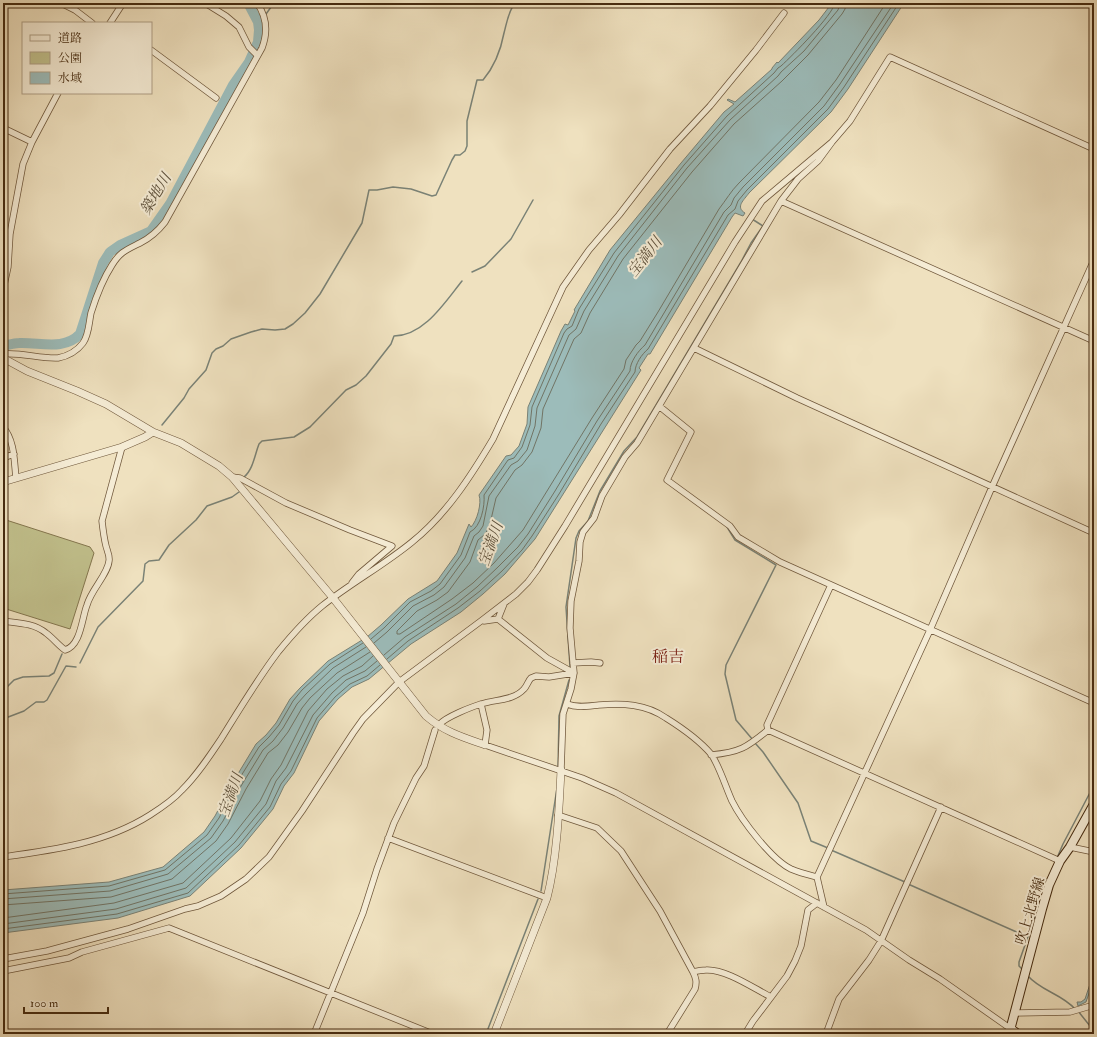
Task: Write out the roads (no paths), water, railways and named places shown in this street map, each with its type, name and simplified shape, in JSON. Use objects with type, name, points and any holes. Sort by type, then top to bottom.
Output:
[{"type":"main road","name":"吹上北野線","points":[[1013,1032],[1016,1013],[1049,885],[1060,861],[1070,848],[1094,804]]},
{"type":"street","points":[[61,3],[75,10],[91,22]]},
{"type":"street","points":[[111,22],[123,3]]},
{"type":"street","points":[[204,3],[226,16],[239,27],[249,47],[256,54]]},
{"type":"street","points":[[3,354],[56,358],[70,355],[84,342],[92,312],[111,266],[120,255],[158,231],[165,222],[262,48],[265,40],[266,28],[265,19],[257,3]]},
{"type":"street","points":[[3,857],[85,843],[104,837],[149,816],[167,803],[182,790],[208,759],[264,672],[279,652],[304,624],[320,608],[334,600],[418,537],[437,518],[479,463],[493,439],[567,281],[670,149],[710,106],[784,13]]},
{"type":"street","points":[[152,51],[216,98]]},
{"type":"street","points":[[494,1034],[547,898],[551,884],[558,815],[563,714],[567,704],[574,673],[570,628],[571,601],[579,561],[580,542],[583,532],[594,518],[602,496],[625,457],[637,443],[781,201],[798,179],[818,161],[832,142],[850,122],[890,58],[1094,149]]},
{"type":"street","points":[[3,290],[8,267],[10,234],[15,204],[24,164],[32,142],[57,94]]},
{"type":"street","points":[[3,128],[32,142]]},
{"type":"street","points":[[3,959],[47,951],[128,929],[212,901],[246,878],[269,857],[302,811],[363,719],[399,682],[504,604],[524,586],[537,570],[619,437],[734,242],[762,201],[832,142]]},
{"type":"street","points":[[781,201],[1094,341]]},
{"type":"street","points":[[824,907],[818,877],[930,630],[1094,260]]},
{"type":"street","points":[[694,348],[797,398],[992,488],[1094,533]]},
{"type":"street","points":[[3,358],[20,368],[106,404],[153,432],[181,443],[219,466],[232,476],[334,600],[426,716],[439,727],[461,737],[561,770],[616,793],[866,930],[909,960],[940,979],[1013,1032]]},
{"type":"street","points":[[659,406],[691,432],[667,480],[730,526],[738,537],[780,562],[1094,703]]},
{"type":"street","points":[[3,427],[10,438],[14,454],[16,478]]},
{"type":"street","points":[[3,482],[122,447],[153,432]]},
{"type":"street","points":[[3,621],[28,624],[37,628],[47,634],[65,650],[69,649],[75,642],[90,595],[106,570],[109,561],[102,521],[122,447]]},
{"type":"street","points":[[3,458],[14,454]]},
{"type":"street","points":[[232,476],[240,478],[286,503],[392,546],[359,574],[348,588]]},
{"type":"street","points":[[768,730],[767,725],[831,585]]},
{"type":"street","points":[[498,618],[504,604]]},
{"type":"street","points":[[481,621],[498,618],[546,658],[574,673]]},
{"type":"street","points":[[573,663],[600,663]]},
{"type":"street","points":[[440,724],[452,716],[481,704],[503,700],[515,695],[525,688],[531,678],[536,676],[549,677],[574,673]]},
{"type":"street","points":[[481,704],[487,730],[485,745]]},
{"type":"street","points":[[567,704],[574,707],[624,704],[654,710],[686,731],[711,755],[739,814],[764,845],[784,865],[801,873],[818,877]]},
{"type":"street","points":[[314,1034],[363,913],[388,838],[416,778],[424,766],[435,730]]},
{"type":"street","points":[[711,755],[728,753],[744,748],[768,730]]},
{"type":"street","points":[[768,730],[1060,861]]},
{"type":"street","points":[[826,1034],[839,998],[869,960],[881,941],[941,807]]},
{"type":"street","points":[[558,815],[597,828],[621,851],[660,912],[694,972],[696,984],[695,989],[667,1034]]},
{"type":"street","points":[[388,838],[547,898]]},
{"type":"street","points":[[1070,848],[1094,852]]},
{"type":"street","points":[[745,1034],[787,976],[796,961],[801,946],[808,910],[816,903]]},
{"type":"street","points":[[3,971],[69,958],[82,952],[169,928],[433,1034]]},
{"type":"street","points":[[694,972],[706,970],[727,974],[770,998]]},
{"type":"street","points":[[1016,1013],[1070,1012],[1094,1005]]},
{"type":"water","name":"宝満川","points":[[832,3],[904,3],[848,89],[831,112],[749,193],[741,203],[742,211],[745,213],[743,216],[735,213],[732,217],[650,354],[648,354],[639,368],[641,370],[535,539],[505,574],[461,612],[411,644],[369,679],[352,687],[338,699],[319,721],[294,773],[284,786],[273,809],[241,848],[190,896],[118,918],[3,933],[3,890],[109,882],[163,867],[204,832],[215,816],[256,744],[276,723],[290,699],[300,688],[328,661],[367,637],[408,599],[437,581],[457,553],[469,524],[471,527],[475,521],[479,507],[479,495],[506,456],[511,455],[519,446],[527,424],[528,407],[561,331],[565,324],[568,325],[575,311],[574,310],[610,250],[724,112],[734,104],[727,100],[728,99],[735,102],[772,69],[777,62],[778,63],[819,20]]},
{"type":"water","points":[[1094,972],[1094,979],[1086,1002],[1078,1006],[1077,1002],[1081,1002],[1085,999]]},
{"type":"waterway","name":"築地川","points":[[3,346],[19,343],[59,344],[74,339],[80,334],[103,263],[110,252],[120,245],[151,231],[170,204],[233,85],[249,62],[258,42],[259,30],[258,22],[248,3]]},
{"type":"waterway","points":[[266,14],[274,3]]},
{"type":"waterway","points":[[162,425],[184,398],[189,389],[206,370],[212,353],[216,349],[223,346],[231,339],[251,332],[262,329],[285,329],[305,313],[320,294],[362,223],[369,190],[393,187],[411,189],[432,196],[436,195],[455,155],[460,155],[465,151],[467,146],[467,121],[477,80],[483,80],[494,64],[501,45],[509,14],[515,3]]},
{"type":"waterway","name":"築地川","points":[[259,30],[263,21]]},
{"type":"waterway","points":[[472,272],[485,266],[511,239],[533,200]]},
{"type":"waterway","points":[[570,667],[566,607],[576,538],[579,531],[588,521],[600,491],[624,451],[637,437],[751,243],[763,226],[752,219]]},
{"type":"waterway","points":[[244,477],[250,470],[259,444],[262,441],[294,437],[310,427],[346,390],[356,385],[366,376],[391,344],[394,336],[405,334],[424,324],[441,308],[462,281]]},
{"type":"waterway","points":[[80,663],[98,627],[143,581],[145,564],[149,561],[159,560],[169,545],[196,520],[207,506],[232,497],[239,492]]},
{"type":"waterway","points":[[727,527],[735,540],[776,565],[726,665],[725,674],[736,720],[753,740]]},
{"type":"waterway","points":[[3,691],[14,680],[23,677],[49,676],[54,673],[62,654]]},
{"type":"waterway","points":[[3,719],[24,711],[36,702],[44,702],[47,700],[66,666],[76,667]]},
{"type":"waterway","points":[[558,769],[559,716],[569,680]]},
{"type":"waterway","points":[[755,743],[763,752],[798,803],[811,841],[828,848]]},
{"type":"waterway","points":[[1057,858],[1094,785]]},
{"type":"waterway","points":[[541,891],[557,788]]},
{"type":"waterway","points":[[831,850],[905,882]]},
{"type":"waterway","points":[[908,884],[1028,937]]},
{"type":"waterway","points":[[486,1034],[538,899]]},
{"type":"waterway","points":[[1023,970],[1019,966],[1019,962],[1038,908]]},
{"type":"waterway","points":[[1028,976],[1033,981],[1064,1000],[1075,1009]]},
{"type":"waterway","points":[[1078,1011],[1094,1031]]},
{"type":"district","name":"稲吉","points":[[668,657]]}]
